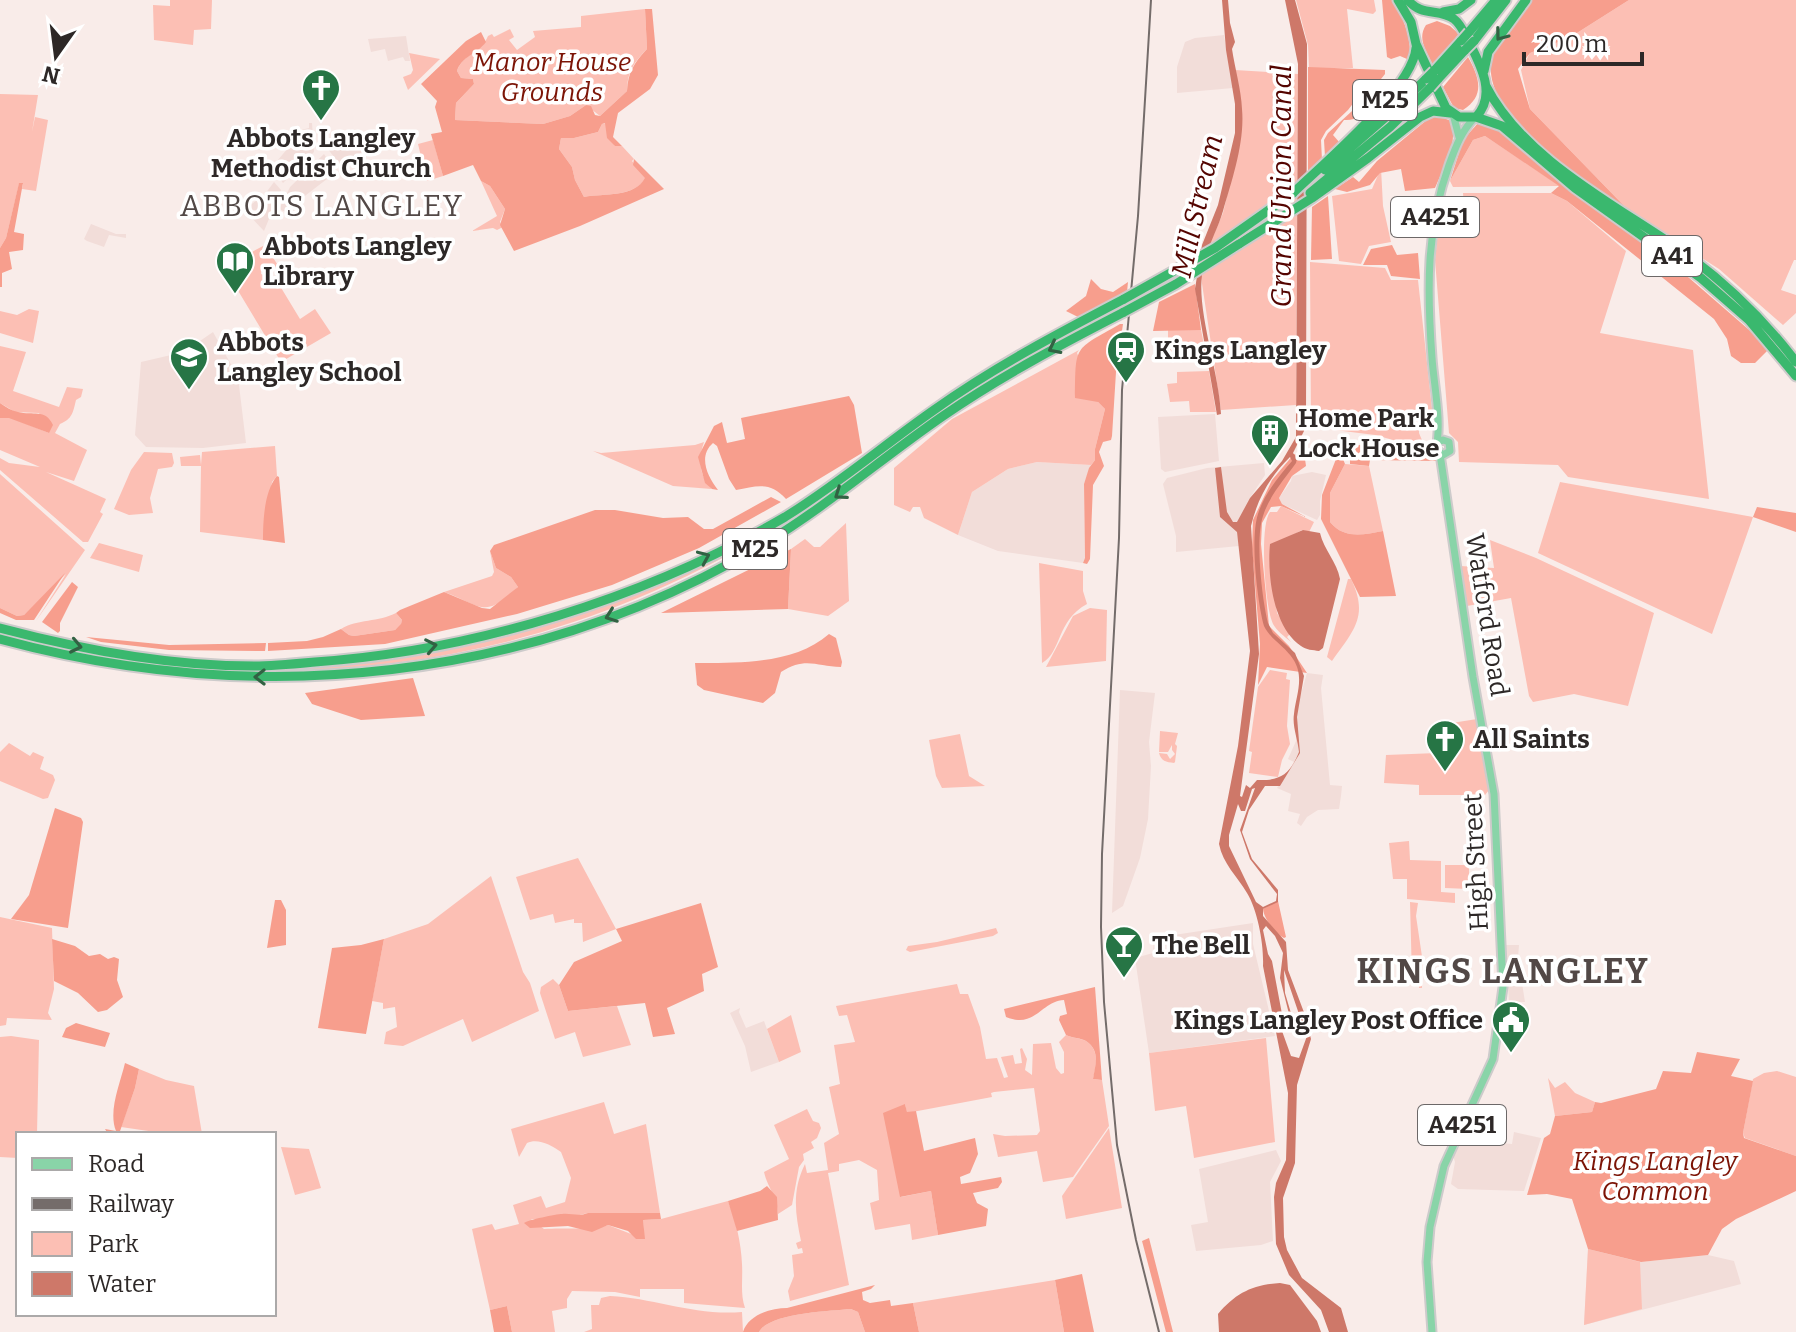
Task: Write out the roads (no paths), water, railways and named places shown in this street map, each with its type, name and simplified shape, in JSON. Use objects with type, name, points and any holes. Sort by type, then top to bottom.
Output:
[{"type":"highway","points":[[1398,0],[1411,22],[1415,41],[1446,108],[1464,118],[1476,117],[1485,104],[1484,74],[1458,23],[1448,15],[1418,9],[1408,0]]},
{"type":"highway","points":[[1415,41],[1419,24],[1436,13],[1459,9],[1471,0]]},
{"type":"highway","name":"M25","points":[[0,639],[111,665],[170,672],[255,678],[338,676],[430,665],[551,637],[654,600],[763,545],[826,505],[977,394],[1032,359],[1176,284],[1239,244],[1343,161],[1428,83],[1463,46],[1496,0]]},
{"type":"highway","name":"M25","points":[[1471,36],[1506,0]]},
{"type":"highway","points":[[1484,74],[1488,52],[1526,0]]},
{"type":"highway","name":"M25","points":[[1343,161],[1403,78],[1415,57],[1415,41]]},
{"type":"highway","name":"A41","points":[[1486,86],[1497,106],[1537,148],[1576,179],[1707,269],[1760,317],[1796,362]]},
{"type":"highway","name":"M25","points":[[0,628],[100,651],[170,661],[256,666],[355,659],[425,648],[486,635],[588,606],[715,553],[783,518],[814,499],[972,384],[1028,350],[1215,248],[1343,161],[1420,117],[1438,111],[1452,114]]},
{"type":"highway","name":"A41","points":[[1476,117],[1502,126],[1551,170],[1701,278],[1749,320],[1796,376]]},
{"type":"main road","points":[[1452,114],[1459,137]]},
{"type":"main road","name":"A4251","points":[[1442,441],[1436,449],[1444,454],[1450,446],[1442,441],[1438,427],[1431,350],[1431,234],[1440,190],[1459,137],[1476,117]]},
{"type":"main road","name":"Watford Road","points":[[1444,454],[1473,677],[1490,765]]},
{"type":"main road","name":"High Street","points":[[1432,1332],[1427,1262],[1430,1227],[1444,1166],[1493,1059],[1503,987],[1495,805],[1490,765]]},
{"type":"water","points":[[1222,0],[1228,0],[1235,42],[1232,49],[1242,122],[1234,174],[1202,275],[1203,306],[1221,414],[1217,415],[1195,289],[1202,245],[1218,205],[1235,133],[1235,104]]},
{"type":"water","points":[[1285,0],[1295,0],[1307,44],[1306,417],[1304,431],[1293,453],[1296,463],[1273,495],[1263,516],[1259,554],[1268,623],[1273,633],[1295,653],[1304,676],[1297,717],[1300,753],[1280,786],[1265,786],[1249,810],[1242,832],[1252,859],[1278,890],[1278,902],[1263,909],[1263,916],[1286,942],[1288,970],[1305,1015],[1310,1019],[1304,1023],[1301,1020],[1284,970],[1285,993],[1293,1020],[1282,1031],[1291,1056],[1299,1058],[1307,1036],[1310,1035],[1311,1039],[1297,1085],[1295,1163],[1283,1198],[1284,1237],[1287,1250],[1302,1278],[1341,1308],[1348,1332],[1329,1332],[1321,1310],[1289,1275],[1276,1244],[1274,1197],[1276,1183],[1286,1160],[1288,1093],[1263,966],[1257,918],[1251,900],[1227,864],[1219,844],[1238,746],[1250,651],[1237,532],[1220,517],[1215,468],[1221,467],[1227,512],[1233,522],[1237,522],[1250,498],[1282,461],[1296,437],[1298,64]],"holes":[[[1290,457],[1292,461],[1272,486],[1261,507],[1256,525],[1255,553],[1264,626],[1297,666],[1299,686],[1294,728],[1299,752],[1284,775],[1257,780],[1250,788],[1246,785],[1242,797],[1259,654],[1251,526],[1265,489]],[[1255,788],[1240,830],[1250,859],[1277,894],[1276,901],[1263,907],[1256,902],[1229,846],[1238,804],[1241,811],[1245,811]],[[1266,926],[1275,936],[1283,953],[1280,978],[1289,1014],[1287,1018],[1282,1014],[1263,930]]]},
{"type":"water","points":[[1303,530],[1320,533],[1340,579],[1323,648],[1319,651],[1303,647],[1284,626],[1271,585],[1270,544]]},
{"type":"water","points":[[1280,1283],[1290,1285],[1317,1321],[1321,1332],[1219,1332],[1218,1314],[1231,1301],[1253,1288]]},
{"type":"railway","points":[[1151,0],[1138,216],[1122,390],[1119,538],[1101,927],[1104,1002],[1117,1145],[1159,1332]]},
{"type":"place","name":"Abbots Langley Methodist Church","points":[[321,122]]},
{"type":"place","name":"Abbots Langley Library","points":[[235,295]]},
{"type":"place","name":"Kings Langley","points":[[1126,384]]},
{"type":"place","name":"Abbots Langley School","points":[[189,391]]},
{"type":"place","name":"Home Park Lock House","points":[[1270,467]]},
{"type":"place","name":"All Saints","points":[[1445,773]]},
{"type":"place","name":"The Bell","points":[[1124,979]]},
{"type":"place","name":"Kings Langley Post Office","points":[[1511,1054]]},
{"type":"district","name":"ABBOTS LANGLEY","points":[[322,206]]},
{"type":"district","name":"KINGS LANGLEY","points":[[1503,971]]},
{"type":"park label","name":"Manor House Grounds","points":[[552,77]]},
{"type":"park label","name":"Kings Langley Common","points":[[1655,1176]]},
{"type":"water label","name":"Grand Union Canal","points":[[1281,186]]},
{"type":"water label","name":"Mill Stream","points":[[1197,206]]}]
